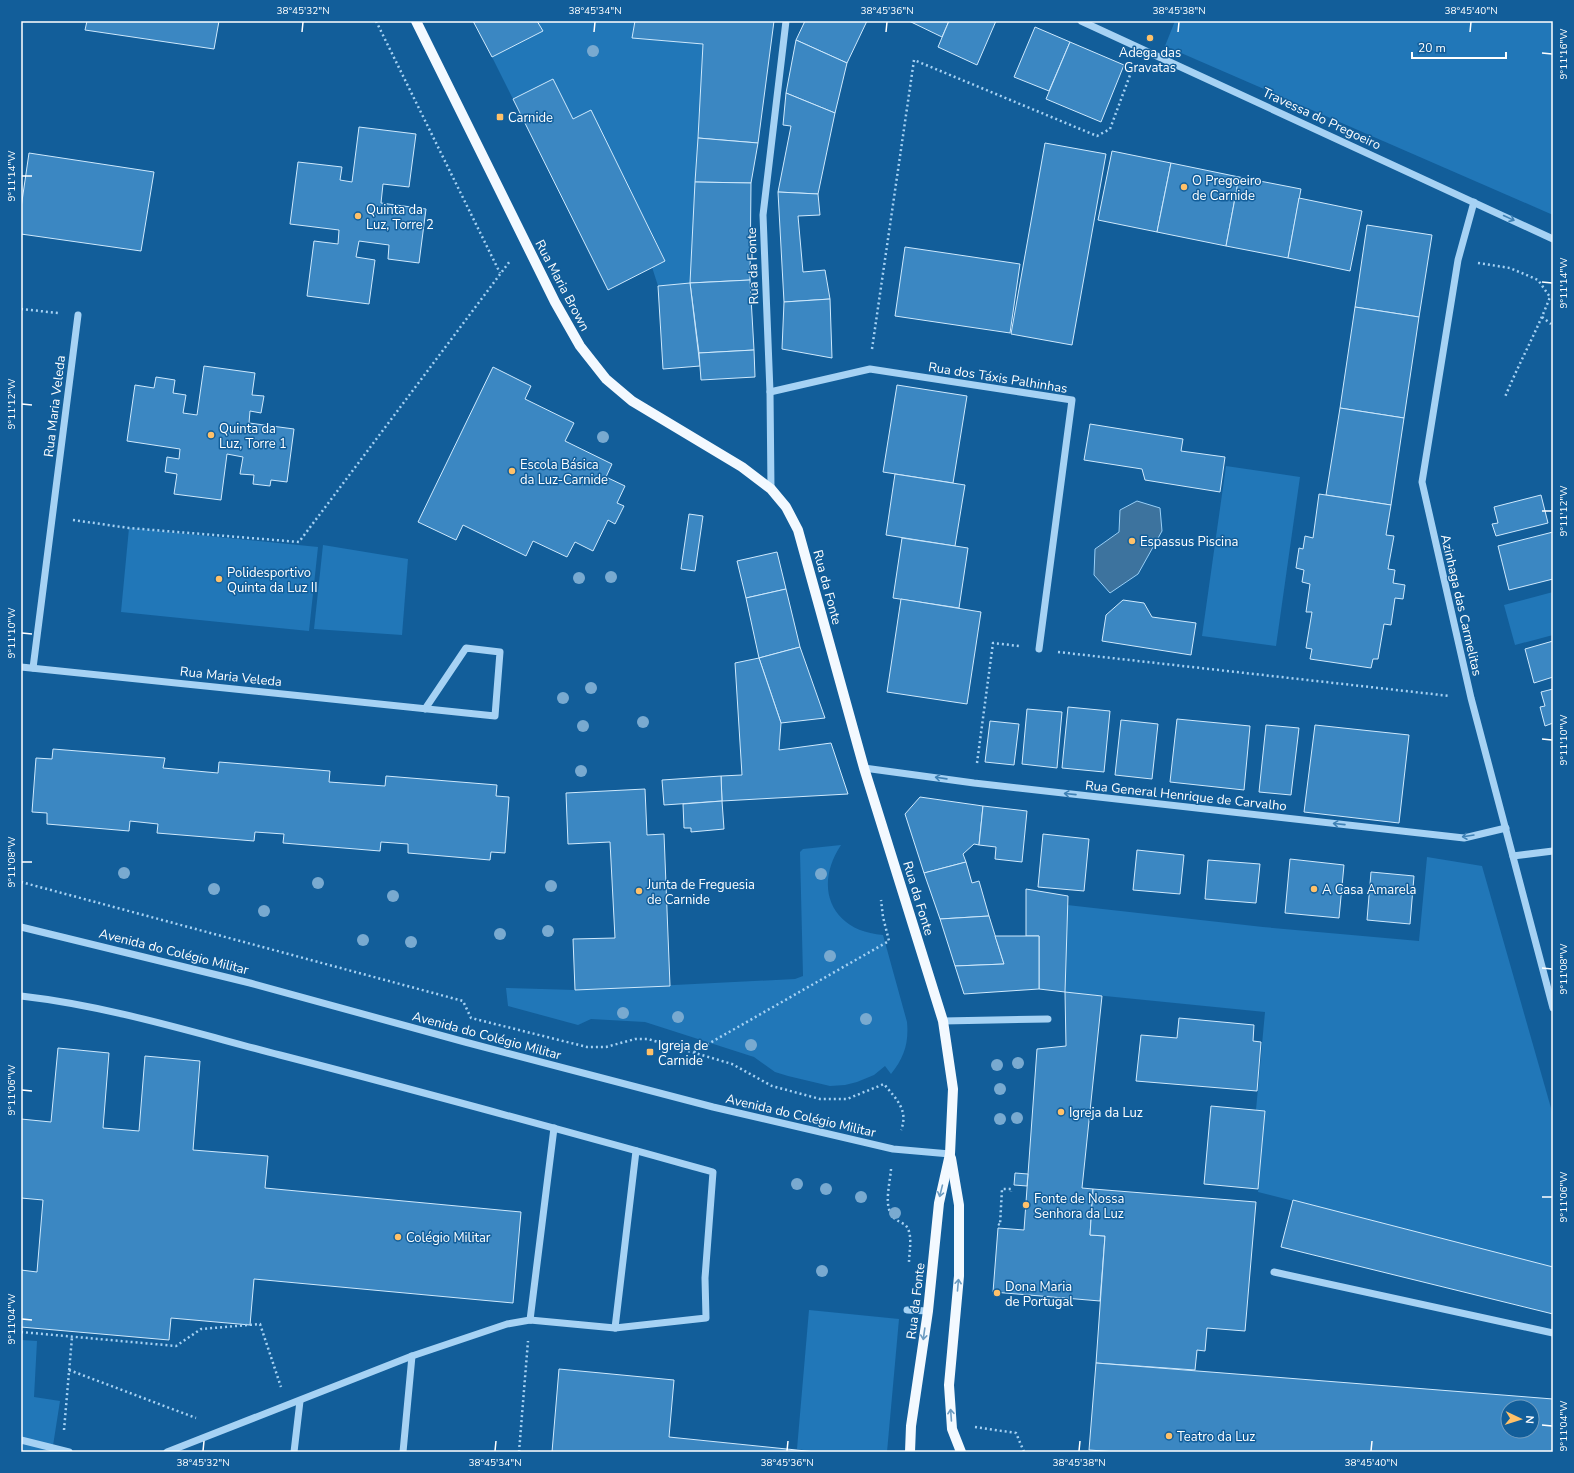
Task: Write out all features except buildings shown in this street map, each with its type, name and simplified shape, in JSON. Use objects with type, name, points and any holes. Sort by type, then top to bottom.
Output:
[{"type":"main road","name":"Rua Maria Brown","points":[[416,21],[555,302],[580,346],[606,379],[632,401],[742,467],[771,489]]},
{"type":"main road","name":"Rua da Fonte","points":[[771,489],[786,507],[798,530],[805,550],[864,768],[943,1021],[953,1089],[950,1154],[938,1202],[928,1311],[911,1426],[910,1452]]},
{"type":"main road","name":"Rua da Fonte","points":[[950,1154],[959,1205],[959,1276],[949,1385],[952,1429],[961,1452]]},
{"type":"street","name":"Rua da Fonte","points":[[771,489],[770,392],[763,215],[786,21]]},
{"type":"street","name":"Travessa do Pregoeiro","points":[[1081,21],[1553,239]]},
{"type":"street","name":"Azinhaga das Carmelitas","points":[[1474,202],[1458,260],[1422,482],[1471,698],[1553,1008]]},
{"type":"street","name":"Rua Maria Veleda","points":[[33,668],[78,315]]},
{"type":"street","name":"Rua dos Táxis Palhinhas","points":[[770,392],[870,369],[1072,400],[1039,649]]},
{"type":"street","name":"Rua Maria Veleda","points":[[21,667],[495,716],[500,652],[466,648],[425,708]]},
{"type":"street","name":"Rua General Henrique de Carvalho","points":[[864,768],[974,783],[1464,838],[1506,828]]},
{"type":"street","points":[[1513,856],[1553,850]]},
{"type":"street","name":"Avenida do Colégio Militar","points":[[21,927],[250,983],[465,1042],[713,1107],[893,1149],[950,1154]]},
{"type":"street","points":[[21,996],[48,999],[148,1020],[418,1090],[712,1172],[705,1278],[706,1318],[615,1328],[530,1320],[507,1324],[412,1356],[288,1406],[167,1452]]},
{"type":"street","points":[[943,1021],[1048,1019]]},
{"type":"street","points":[[530,1320],[554,1128]]},
{"type":"street","points":[[615,1328],[636,1150]]},
{"type":"street","points":[[1274,1272],[1553,1333]]},
{"type":"street","points":[[907,1310],[928,1311]]},
{"type":"street","points":[[403,1452],[412,1356]]},
{"type":"street","points":[[294,1452],[300,1401]]},
{"type":"street","points":[[21,1440],[66,1451]]},
{"type":"path","points":[[376,21],[500,273]]},
{"type":"path","points":[[870,369],[914,60],[1097,136],[1110,129],[1140,47]]},
{"type":"path","points":[[52,517],[129,528],[299,542],[500,273],[525,242]]},
{"type":"path","points":[[1458,260],[1510,268],[1538,280],[1550,297],[1505,397]]},
{"type":"path","points":[[21,309],[78,315]]},
{"type":"path","points":[[1542,317],[1552,324]]},
{"type":"path","points":[[974,783],[993,643],[1471,698]]},
{"type":"path","points":[[21,882],[463,1001],[472,1018],[577,1045],[601,1048],[642,1039],[694,1052],[740,1068],[772,1086],[820,1099],[848,1099],[884,1084],[903,1110],[905,1120],[893,1149],[888,1204],[890,1213],[893,1217],[908,1228],[910,1234],[909,1264]]},
{"type":"path","points":[[694,1052],[890,941],[883,917],[880,896]]},
{"type":"path","points":[[998,1224],[1000,1224],[1002,1189],[1011,1190],[1011,1192]]},
{"type":"path","points":[[519,1452],[530,1320]]},
{"type":"path","points":[[21,1332],[176,1346],[200,1329],[260,1324],[288,1406]]},
{"type":"path","points":[[66,1451],[69,1370],[72,1337]]},
{"type":"path","points":[[69,1370],[196,1419],[203,1416]]},
{"type":"path","points":[[273,1387],[280,1384]]},
{"type":"path","points":[[952,1429],[974,1426],[1016,1433],[1024,1452]]},
{"type":"shaded area","points":[[537,21],[635,21],[633,38],[703,44],[690,283],[658,286],[652,267],[665,260],[591,111],[573,119],[553,79],[513,99],[492,57],[542,31]]},
{"type":"shaded area","points":[[1175,21],[1553,21],[1553,215],[1165,46]]},
{"type":"shaded area","points":[[1226,466],[1300,477],[1276,646],[1202,636]]},
{"type":"shaded area","name":"Espassus Piscina","points":[[1137,501],[1160,508],[1162,531],[1138,574],[1110,593],[1094,575],[1095,549],[1119,532],[1120,510]]},
{"type":"shaded area","name":"Polidesportivo Quinta da Luz II","points":[[129,528],[318,547],[309,631],[121,612]]},
{"type":"shaded area","name":"Polidesportivo Quinta da Luz II","points":[[323,545],[408,559],[402,635],[314,629]]},
{"type":"shaded area","points":[[1553,592],[1553,635],[1515,645],[1504,605]]},
{"type":"shaded area","points":[[841,845],[828,876],[828,891],[832,904],[839,916],[851,925],[865,932],[883,935],[907,1022],[905,1050],[896,1068],[891,1074],[885,1066],[874,1075],[857,1082],[845,1085],[830,1086],[775,1072],[754,1057],[645,1022],[591,1019],[578,1025],[508,1006],[506,988],[575,990],[795,979],[803,976],[800,852],[803,849]]},
{"type":"shaded area","points":[[1427,857],[1482,866],[1553,1115],[1553,1267],[1258,1192],[1265,1111],[1256,1110],[1265,1012],[1065,992],[1067,905],[1263,927],[1419,941]]},
{"type":"shaded area","points":[[809,1310],[899,1319],[887,1452],[816,1452],[797,1449]]},
{"type":"shaded area","points":[[21,1340],[37,1341],[34,1397],[60,1401],[52,1452],[21,1452]]},
{"type":"place","name":"Adega das Gravatas","points":[[1150,38]]},
{"type":"place","name":"Carnide","points":[[500,117]]},
{"type":"place","name":"O Pregoeiro de Carnide","points":[[1184,187]]},
{"type":"place","name":"Quinta da Luz, Torre 2","points":[[358,216]]},
{"type":"place","name":"Quinta da Luz, Torre 1","points":[[211,435]]},
{"type":"place","name":"Escola Básica da Luz-Carnide","points":[[512,471]]},
{"type":"place","name":"Espassus Piscina","points":[[1132,541]]},
{"type":"place","name":"Polidesportivo Quinta da Luz II","points":[[219,579]]},
{"type":"place","name":"A Casa Amarela","points":[[1314,889]]},
{"type":"place","name":"Junta de Freguesia de Carnide","points":[[639,891]]},
{"type":"place","name":"Igreja de Carnide","points":[[650,1052]]},
{"type":"place","name":"Igreja da Luz","points":[[1061,1112]]},
{"type":"place","name":"Fonte de Nossa Senhora da Luz","points":[[1026,1205]]},
{"type":"place","name":"Colégio Militar","points":[[398,1237]]},
{"type":"place","name":"Dona Maria de Portugal","points":[[997,1293]]},
{"type":"place","name":"Teatro da Luz","points":[[1169,1436]]}]
